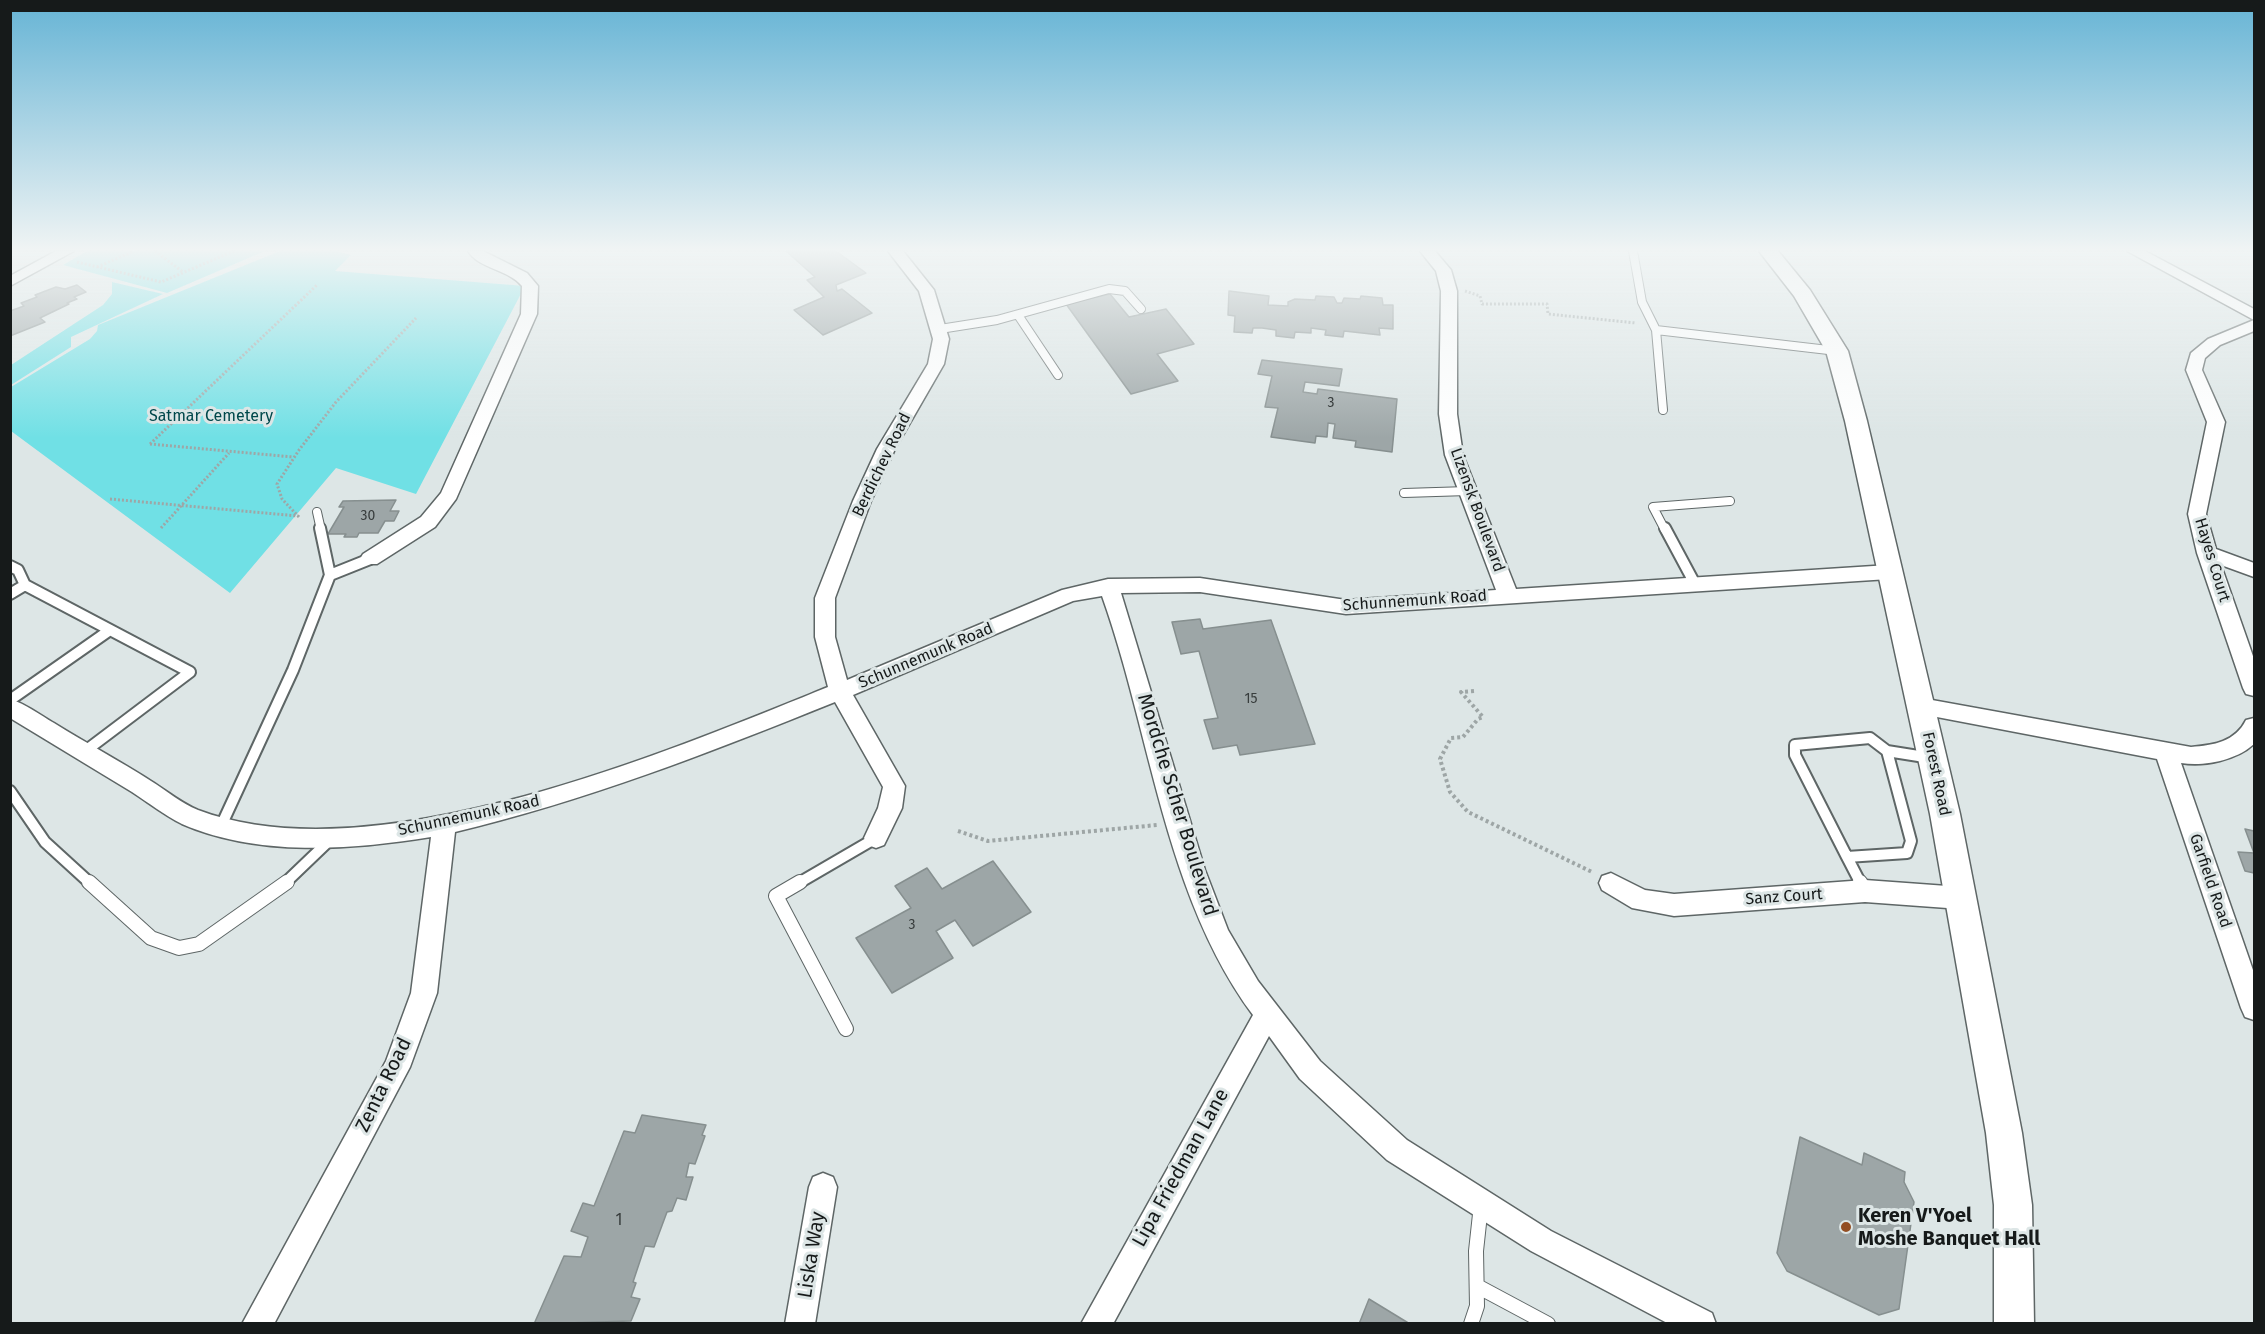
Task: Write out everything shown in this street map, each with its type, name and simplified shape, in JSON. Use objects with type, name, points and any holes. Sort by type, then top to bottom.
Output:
[{"type":"street","points":[[370,559],[428,522],[449,495],[529,313]]},
{"type":"street","name":"Berdichev Road","points":[[876,838],[890,808],[894,786],[840,692],[825,637],[825,598],[862,501],[886,449],[936,364],[941,339],[934,313]]},
{"type":"street","name":"Lizensk Boulevard","points":[[1449,313],[1448,414],[1454,455],[1508,595]]},
{"type":"street","name":"Forest Road","points":[[1814,313],[1837,351],[1849,391],[1933,758],[1961,898],[2004,1133],[2012,1195],[2014,1323]]},
{"type":"street","name":"Hayes Court","points":[[2254,325],[2214,342],[2197,356],[2194,370],[2216,422],[2197,514],[2207,553],[2254,688]]},
{"type":"street","points":[[2207,553],[2254,570]]},
{"type":"street","name":"Schunnemunk Road","points":[[10,707],[193,818],[221,826],[268,834],[332,838],[390,833],[524,807],[591,785],[840,692],[1069,595],[1108,586],[1190,584],[1219,587],[1311,605],[1346,607],[1889,572]]},
{"type":"street","name":"Mordche Scher Boulevard","points":[[1108,586],[1122,624],[1193,870],[1218,935],[1267,1014],[1310,1070],[1396,1150],[1541,1241],[1701,1323]]},
{"type":"street","points":[[1921,706],[2191,756],[2214,754],[2244,740],[2253,731]]},
{"type":"street","name":"Garfield Road","points":[[2166,753],[2254,1008]]},
{"type":"street","name":"Zenta Road","points":[[258,1323],[397,1067],[424,993],[444,824]]},
{"type":"street","name":"Sanz Court","points":[[1611,883],[1641,900],[1674,905],[1865,891],[1961,898]]},
{"type":"street","name":"Lipa Friedman Lane","points":[[1096,1323],[1267,1014]]},
{"type":"street","name":"Liska Way","points":[[800,1323],[823,1187]]},
{"type":"lane","points":[[940,329],[1024,313]]},
{"type":"lane","points":[[1648,313],[1656,330],[1663,410]]},
{"type":"lane","points":[[1018,315],[1058,375]]},
{"type":"lane","points":[[1656,330],[1837,351]]},
{"type":"lane","points":[[1404,493],[1468,491]]},
{"type":"lane","points":[[1695,584],[1653,507],[1730,501]]},
{"type":"lane","points":[[221,826],[293,670],[330,575],[317,512]]},
{"type":"lane","points":[[330,575],[370,559]]},
{"type":"lane","points":[[10,566],[18,570],[25,585],[190,672],[84,752]]},
{"type":"lane","points":[[10,594],[25,585]]},
{"type":"lane","points":[[10,700],[110,630]]},
{"type":"lane","points":[[1865,891],[1795,755],[1795,745],[1870,738],[1887,751],[1933,758]]},
{"type":"lane","points":[[1847,857],[1906,853],[1911,841],[1887,751]]},
{"type":"lane","points":[[10,791],[45,842],[151,938],[179,948],[199,945],[294,877],[332,838]]},
{"type":"lane","points":[[846,1029],[776,896],[876,838]]},
{"type":"lane","points":[[1471,1323],[1477,1306],[1476,1251],[1481,1203]]},
{"type":"lane","points":[[1477,1286],[1548,1323]]},
{"type":"path","points":[[287,313],[150,444],[293,457]]},
{"type":"path","points":[[1548,313],[1631,321],[1656,330]]},
{"type":"path","points":[[110,499],[299,517],[282,499],[278,484],[293,457],[318,423],[377,357],[397,340],[416,318]]},
{"type":"path","points":[[161,528],[230,452]]},
{"type":"path","points":[[1474,691],[1461,692],[1483,717],[1478,719],[1463,737],[1450,738],[1440,759],[1445,765],[1450,793],[1461,807],[1476,817],[1572,861],[1611,883]]},
{"type":"path","points":[[958,831],[988,841],[1179,823]]},
{"type":"green space","points":[[90,313],[122,313],[71,337],[71,347],[11,385],[11,365]]},
{"type":"green space","name":"Satmar Cemetery","points":[[127,313],[511,313],[416,494],[336,468],[230,593],[11,431],[11,387],[90,339],[97,331],[98,325]]},
{"type":"building","points":[[10,313],[50,313],[40,318],[45,322],[10,336]]},
{"type":"building","points":[[798,313],[871,313],[823,335]]},
{"type":"building","points":[[1073,313],[1126,313],[1129,317],[1146,313],[1169,313],[1194,344],[1157,354],[1178,381],[1131,394]]},
{"type":"building","points":[[1393,313],[1393,329],[1379,328],[1380,335],[1344,331],[1343,337],[1325,335],[1326,330],[1311,328],[1311,333],[1295,332],[1294,338],[1276,336],[1276,330],[1262,328],[1253,328],[1252,333],[1234,332],[1235,316],[1228,315]]},
{"type":"building","points":[[1262,360],[1342,369],[1339,386],[1305,382],[1303,392],[1317,394],[1318,389],[1397,399],[1392,452],[1355,447],[1356,441],[1333,438],[1335,424],[1328,423],[1327,437],[1316,436],[1315,443],[1271,437],[1278,408],[1265,407],[1272,376],[1258,374]]},
{"type":"building","points":[[396,500],[390,511],[399,511],[394,521],[385,521],[378,533],[359,533],[357,537],[344,537],[346,534],[328,534],[344,507],[339,507],[343,501]]},
{"type":"building","points":[[1200,619],[1203,629],[1271,620],[1315,744],[1240,755],[1237,745],[1213,749],[1204,720],[1218,718],[1199,651],[1181,654],[1172,622]]},
{"type":"building","points":[[2245,829],[2254,831],[2254,853]]},
{"type":"building","points":[[2238,852],[2254,853],[2254,873],[2245,871]]},
{"type":"building","points":[[993,861],[1031,912],[973,946],[955,920],[936,931],[953,958],[892,993],[856,938],[911,908],[895,886],[927,868],[942,889]]},
{"type":"building","points":[[642,1115],[706,1125],[702,1135],[705,1136],[695,1164],[689,1163],[686,1177],[693,1177],[686,1200],[677,1198],[672,1211],[667,1212],[654,1247],[645,1246],[633,1282],[636,1283],[631,1297],[640,1299],[631,1321],[534,1324],[564,1256],[581,1257],[588,1237],[571,1231],[583,1203],[594,1206],[624,1131],[635,1133]]},
{"type":"building","name":"Keren V'Yoel Moshe Banquet Hall","points":[[1800,1137],[1862,1165],[1864,1153],[1905,1172],[1904,1182],[1914,1202],[1899,1309],[1879,1315],[1787,1271],[1777,1253]]},
{"type":"building","points":[[1369,1299],[1410,1324],[1359,1324]]},
{"type":"place","name":"Keren V'Yoel Moshe Banquet Hall","points":[[1846,1227]]}]
